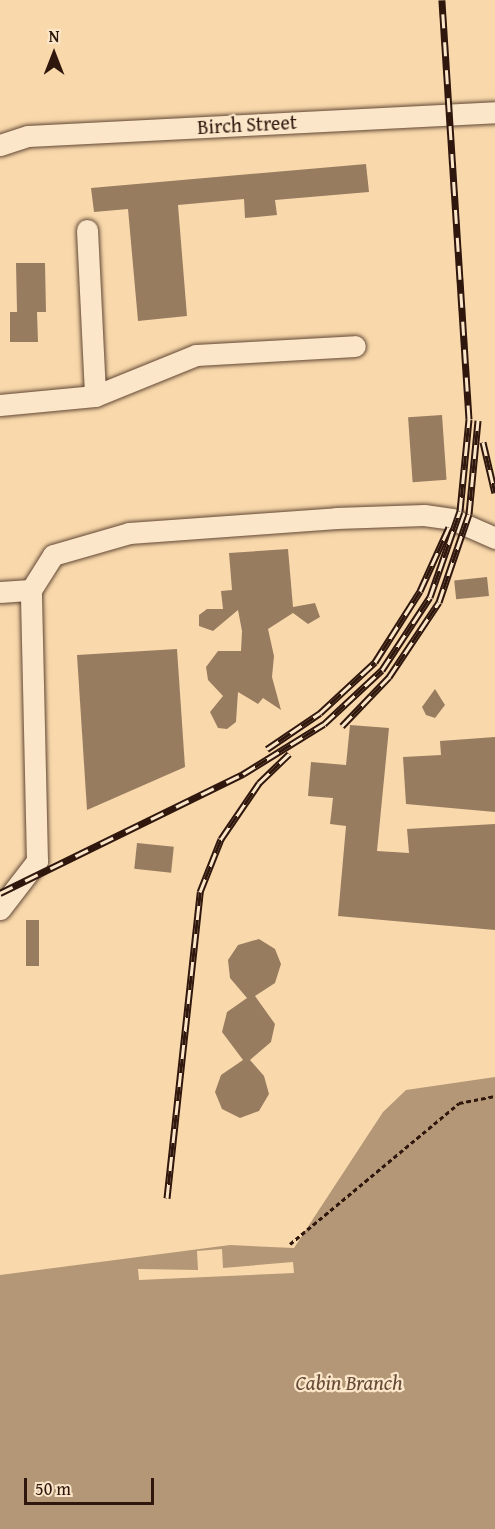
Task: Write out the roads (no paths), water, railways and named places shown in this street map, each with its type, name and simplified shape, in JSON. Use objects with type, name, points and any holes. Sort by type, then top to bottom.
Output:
[{"type":"street","name":"Birch Street","points":[[0,145],[28,136],[495,112]]},
{"type":"street","points":[[87,230],[95,396]]},
{"type":"street","points":[[0,405],[95,396],[196,355],[356,346]]},
{"type":"street","points":[[0,909],[37,861],[31,590],[53,555],[129,533],[424,515],[452,519],[495,538]]},
{"type":"street","points":[[0,592],[31,590]]},
{"type":"water","name":"Cabin Branch","points":[[495,1077],[495,1529],[0,1529],[0,1275],[230,1245],[294,1248],[383,1112],[406,1090]]},
{"type":"railway","points":[[0,893],[243,774],[324,724],[382,670],[430,597],[460,511],[469,419],[442,0]]},
{"type":"railway","points":[[342,726],[389,677],[439,602],[469,514],[478,420]]},
{"type":"railway","points":[[483,442],[495,493]]},
{"type":"railway","points":[[267,749],[320,713],[375,662],[420,591],[449,527]]},
{"type":"railway","points":[[167,1198],[200,892],[221,839],[259,783],[289,754]]}]
